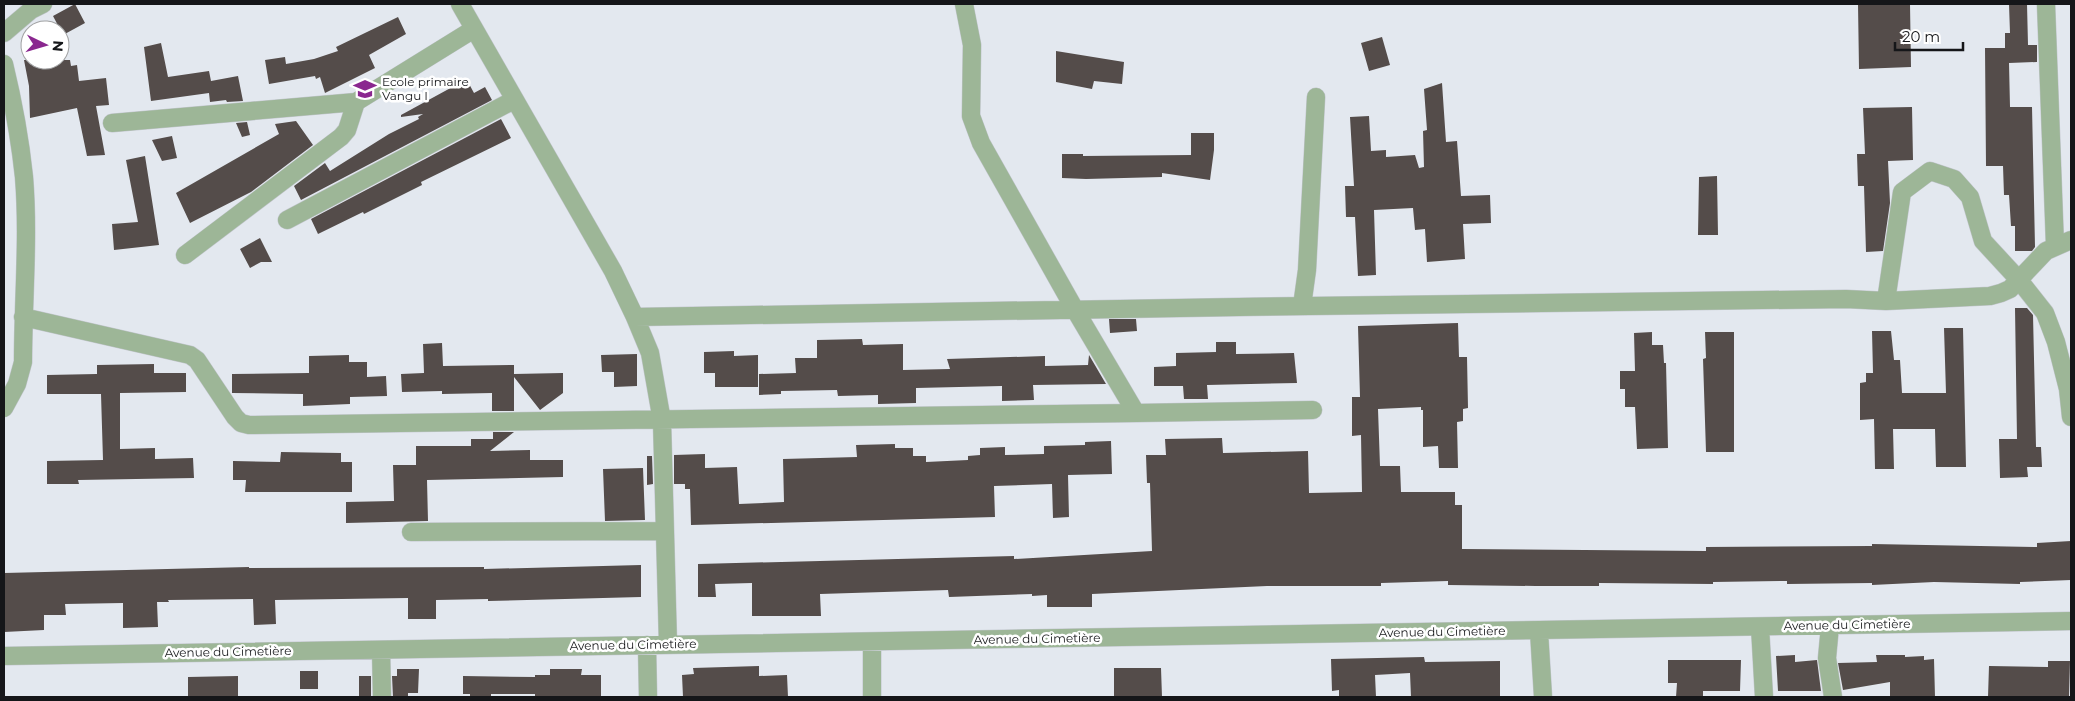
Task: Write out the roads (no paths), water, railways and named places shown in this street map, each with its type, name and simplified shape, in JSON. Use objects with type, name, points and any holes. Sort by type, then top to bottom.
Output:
[{"type":"street","points":[[4,33],[31,10],[43,4]]},
{"type":"street","points":[[460,4],[613,271],[650,352],[662,421],[668,644]]},
{"type":"street","points":[[964,4],[972,45],[971,107],[973,124],[981,143],[1074,308],[1136,413]]},
{"type":"street","points":[[635,317],[1074,308],[1846,299],[1886,301],[1990,296],[2010,289],[2046,251],[2063,243],[2046,4]]},
{"type":"street","points":[[112,123],[356,102],[474,29]]},
{"type":"street","points":[[4,64],[13,98],[24,177],[26,218],[23,362],[17,384],[4,408]]},
{"type":"street","points":[[1302,306],[1307,270],[1316,97]]},
{"type":"street","points":[[287,220],[514,100]]},
{"type":"street","points":[[185,255],[341,137],[347,130],[356,102]]},
{"type":"street","points":[[1886,301],[1902,192],[1930,172],[1954,179],[1970,197],[1982,241],[2019,280],[2045,313],[2056,342],[2066,380],[2071,417]]},
{"type":"street","points":[[23,318],[190,355],[197,360],[235,417],[241,423],[249,425],[662,421],[1312,410]]},
{"type":"street","points":[[411,532],[664,531]]},
{"type":"street","name":"Avenue du Cimetière","points":[[4,656],[2071,621]]},
{"type":"street","points":[[1830,626],[1828,658],[1833,697]]},
{"type":"street","points":[[1760,627],[1764,697]]},
{"type":"street","points":[[1539,631],[1543,697]]},
{"type":"street","points":[[872,642],[872,697]]},
{"type":"street","points":[[647,645],[648,697]]},
{"type":"street","points":[[381,650],[382,697]]},
{"type":"place","name":"Ecole primaire Vangu I","points":[[365,89]]}]
